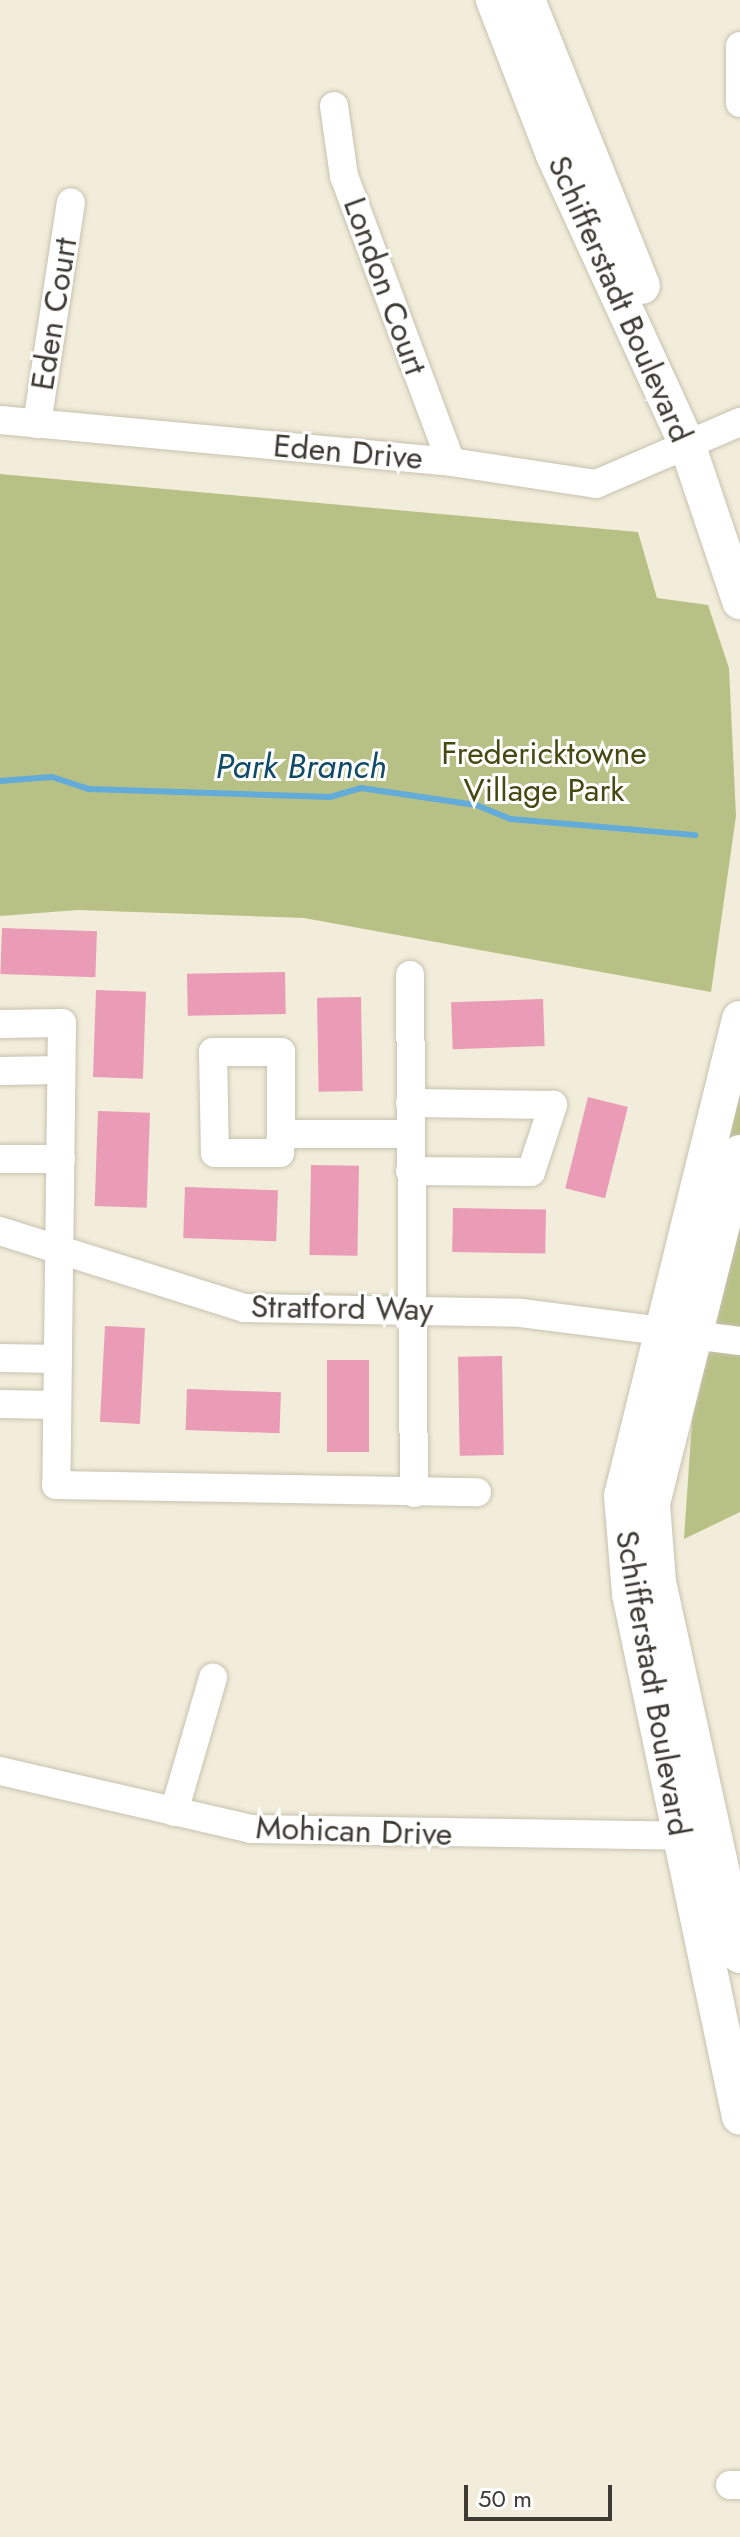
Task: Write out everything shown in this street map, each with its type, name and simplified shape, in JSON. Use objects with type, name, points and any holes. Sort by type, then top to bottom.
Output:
[{"type":"main road","name":"Schifferstadt Boulevard","points":[[494,0],[554,155],[712,434],[740,601]]},
{"type":"main road","name":"Schifferstadt Boulevard","points":[[527,0],[608,211],[712,434],[740,524]]},
{"type":"main road","name":"Schifferstadt Boulevard","points":[[740,1019],[659,1334],[622,1496],[622,1529],[697,1836],[740,1955]]},
{"type":"main road","name":"Schifferstadt Boulevard","points":[[740,1153],[652,1504],[658,1582],[740,2117]]},
{"type":"street","points":[[740,46],[740,103]]},
{"type":"street","name":"London Court","points":[[334,106],[344,176],[451,462]]},
{"type":"street","name":"Eden Court","points":[[37,424],[71,203]]},
{"type":"street","name":"Eden Drive","points":[[0,420],[451,462],[596,484],[712,434]]},
{"type":"street","points":[[410,975],[414,1493]]},
{"type":"street","points":[[0,1024],[62,1023],[56,1485],[477,1492]]},
{"type":"street","points":[[0,1071],[61,1070]]},
{"type":"street","points":[[410,1103],[553,1105],[531,1172],[410,1171]]},
{"type":"street","points":[[281,1134],[410,1134]]},
{"type":"street","points":[[0,1159],[61,1159]]},
{"type":"street","name":"Stratford Way","points":[[0,1231],[244,1308],[411,1308],[521,1313],[659,1334],[740,1341]]},
{"type":"street","points":[[0,1358],[58,1359]]},
{"type":"street","points":[[0,1404],[57,1405]]},
{"type":"street","points":[[174,1812],[213,1678]]},
{"type":"street","name":"Mohican Drive","points":[[0,1771],[174,1812],[302,1833],[697,1836]]},
{"type":"green space","name":"Fredericktowne Village Park","points":[[0,474],[638,532],[657,598],[708,605],[729,668],[736,816],[711,992],[304,918],[78,910],[0,916]]},
{"type":"green space","points":[[740,1078],[740,1512],[684,1539],[703,1260]]},
{"type":"building","points":[[2,928],[97,931],[95,977],[0,974]]},
{"type":"building","points":[[285,972],[286,1014],[188,1016],[187,974]]},
{"type":"building","points":[[96,990],[146,992],[143,1079],[93,1077]]},
{"type":"building","points":[[361,997],[363,1091],[319,1092],[317,998]]},
{"type":"building","points":[[543,999],[545,1046],[453,1049],[451,1002]]},
{"type":"building","points":[[588,1097],[628,1107],[605,1198],[565,1188]]},
{"type":"building","points":[[98,1111],[150,1113],[147,1208],[95,1206]]},
{"type":"building","points":[[311,1165],[359,1166],[357,1256],[309,1255]]},
{"type":"building","points":[[185,1187],[278,1190],[276,1241],[183,1238]]},
{"type":"building","points":[[453,1208],[546,1210],[545,1254],[452,1252]]},
{"type":"building","points":[[105,1326],[145,1328],[140,1424],[100,1422]]},
{"type":"building","points":[[502,1356],[504,1455],[460,1456],[458,1357]]},
{"type":"building","points":[[327,1360],[369,1360],[369,1452],[327,1452]]},
{"type":"building","points":[[187,1389],[281,1392],[280,1433],[186,1430]]},
{"type":"waterway","name":"Park Branch","points":[[0,781],[52,777],[89,789],[330,797],[361,788],[476,805],[511,819],[695,835]]}]
